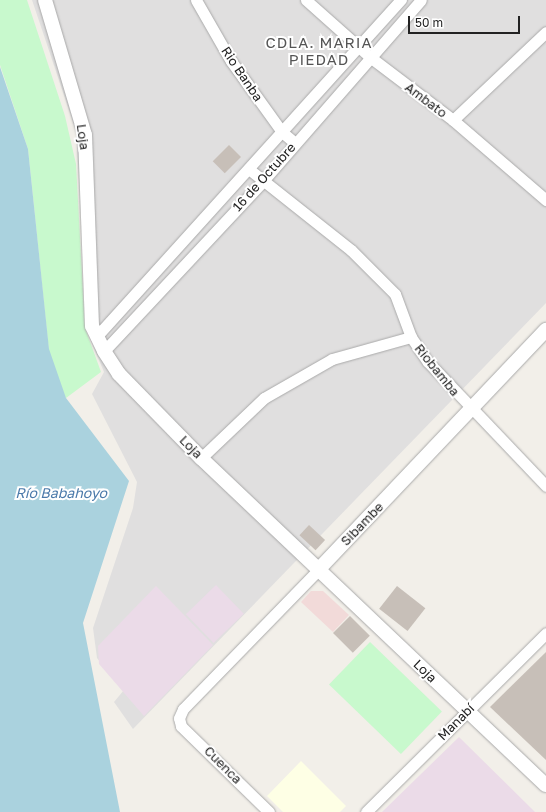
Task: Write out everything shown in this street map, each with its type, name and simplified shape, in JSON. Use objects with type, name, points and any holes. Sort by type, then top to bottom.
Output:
[{"type":"street","name":"Loja","points":[[45,0],[85,135],[91,319],[96,337],[104,351],[119,374],[201,458],[546,785]]},
{"type":"street","name":"Rio Banba","points":[[196,0],[231,61],[282,132],[295,143]]},
{"type":"street","name":"Ambato","points":[[306,0],[358,48],[453,120],[546,200]]},
{"type":"street","name":"16 de Octubre","points":[[96,337],[250,170],[400,0]]},
{"type":"street","name":"16 de Octubre","points":[[104,351],[263,181],[421,0]]},
{"type":"street","points":[[453,120],[546,32]]},
{"type":"street","name":"Riobamba","points":[[250,170],[351,250],[395,294],[411,337],[428,362],[470,410],[546,486]]},
{"type":"street","name":"Sibambe","points":[[179,718],[183,709],[319,569],[546,330]]},
{"type":"street","points":[[201,458],[271,394],[332,359],[411,337]]},
{"type":"street","name":"Manabí","points":[[366,812],[546,633]]},
{"type":"street","name":"Cuenca","points":[[179,718],[181,726],[269,812]]},
{"type":"shaded area","name":"CDLA. MARIA PIEDAD","points":[[32,0],[546,0],[546,303],[133,729],[114,702],[124,690],[97,658],[93,628],[133,508],[137,482],[92,394],[104,372],[88,334],[76,131]]},
{"type":"shaded area","points":[[216,585],[244,614],[214,643],[186,614]]},
{"type":"shaded area","points":[[156,586],[213,645],[144,716],[99,664],[98,646]]},
{"type":"shaded area","points":[[311,591],[323,591],[349,615],[333,632],[301,602]]},
{"type":"shaded area","points":[[459,737],[535,812],[382,812]]},
{"type":"shaded area","points":[[301,761],[346,806],[340,812],[283,812],[267,796]]},
{"type":"green space","points":[[0,0],[27,0],[65,116],[76,164],[85,328],[101,372],[66,398],[52,380],[28,149],[0,65]]},
{"type":"green space","points":[[370,642],[442,711],[401,754],[329,684]]},
{"type":"water","name":"Río Babahoyo","points":[[0,67],[28,149],[49,349],[66,398],[129,481],[83,623],[120,812],[0,812]]},
{"type":"building","points":[[229,145],[241,157],[225,173],[213,161]]},
{"type":"building","points":[[309,525],[325,540],[316,550],[299,535]]},
{"type":"building","points":[[397,586],[425,608],[408,631],[379,609]]},
{"type":"building","points":[[350,616],[370,636],[353,653],[333,633]]},
{"type":"building","points":[[546,652],[546,760],[490,707]]},
{"type":"district","name":"CDLA. MARIA PIEDAD","points":[[319,50]]}]
